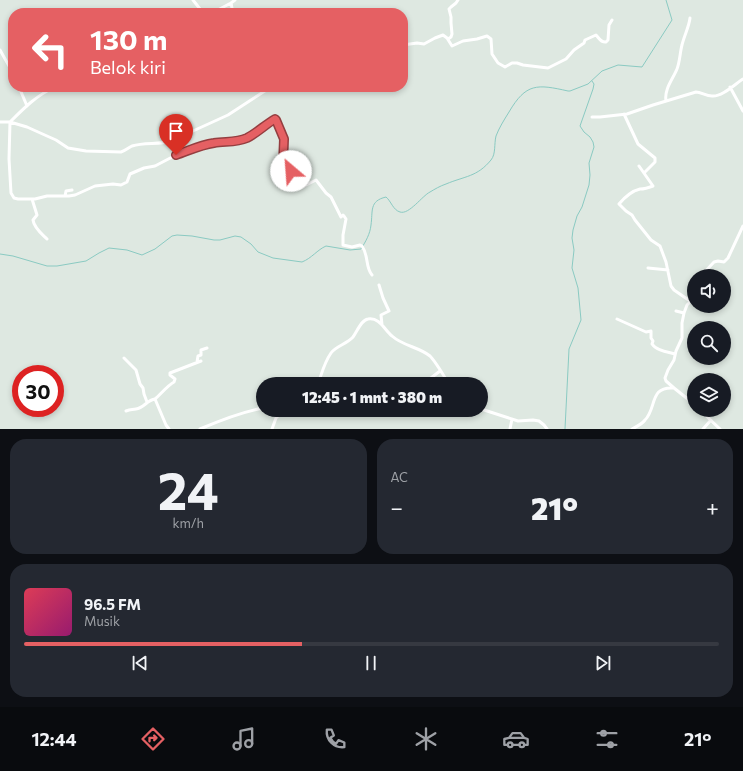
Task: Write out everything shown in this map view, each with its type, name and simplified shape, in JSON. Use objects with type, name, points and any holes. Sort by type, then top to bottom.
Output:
[{"type":"street","points":[[193,0],[199,8]]},
{"type":"street","points":[[222,8],[236,0]]},
{"type":"street","points":[[448,39],[452,37],[449,9],[458,0]]},
{"type":"street","points":[[231,3],[232,8]]},
{"type":"street","points":[[666,101],[666,94],[677,69],[690,18]]},
{"type":"street","points":[[408,44],[424,44],[443,35],[446,36],[452,46],[463,41],[485,36],[491,38],[492,54],[498,63],[503,67],[517,62],[523,65],[546,68],[566,59],[575,49],[584,43],[585,40],[596,35],[600,40],[606,42],[609,25],[612,20]]},
{"type":"street","points":[[0,50],[8,64]]},
{"type":"street","points":[[592,117],[623,115],[696,92],[709,96],[716,96],[722,94],[743,79]]},
{"type":"street","points":[[730,87],[743,111]]},
{"type":"street","points":[[21,92],[27,106]]},
{"type":"street","points":[[44,92],[35,98],[10,122],[9,179],[11,193],[15,199],[76,195],[95,186],[125,184],[130,174],[138,170],[155,166],[176,155],[203,145],[232,142],[244,139],[276,119],[284,139],[283,164],[290,169],[294,179],[300,186],[302,187],[316,180],[330,196],[341,217],[344,216],[346,219],[343,244],[352,247],[362,246],[366,252],[368,269],[372,275]]},
{"type":"street","points":[[0,122],[10,122],[27,128],[56,140],[68,148],[86,151],[121,152],[133,146],[171,141],[228,115],[262,92]]},
{"type":"street","points":[[623,115],[638,144],[656,160],[644,173]]},
{"type":"street","points":[[639,166],[653,186],[635,191],[619,203],[632,215],[651,240],[660,246],[668,270],[671,286],[674,290],[687,299]]},
{"type":"street","points":[[65,196],[66,191],[72,190]]},
{"type":"street","points":[[32,199],[37,215],[33,220],[33,223],[47,239]]},
{"type":"street","points":[[708,269],[714,262],[724,262],[728,258],[743,226]]},
{"type":"street","points":[[648,268],[668,270]]},
{"type":"street","points":[[379,285],[388,311],[381,315],[382,325]]},
{"type":"street","points":[[687,305],[682,323],[682,338],[665,378],[666,381],[687,398]]},
{"type":"street","points":[[676,311],[684,313]]},
{"type":"street","points":[[320,377],[323,367],[330,354],[334,350],[346,344],[366,320],[372,319],[382,325],[394,338],[429,356],[444,377]]},
{"type":"street","points":[[617,319],[646,332],[651,331],[653,346],[675,354]]},
{"type":"street","points":[[126,411],[131,409],[136,410],[147,402],[155,399],[174,382],[175,379],[170,375],[170,373],[199,361],[198,357],[201,355],[201,350],[207,348]]},
{"type":"street","points":[[124,358],[136,370],[140,384],[144,388],[144,394],[147,402]]},
{"type":"street","points":[[432,377],[440,371]]},
{"type":"street","points":[[632,429],[646,419],[658,392],[667,388],[674,388]]},
{"type":"street","points":[[155,399],[169,429]]},
{"type":"street","points":[[200,429],[219,420],[256,410]]},
{"type":"street","points":[[488,411],[521,421],[539,421],[547,429]]},
{"type":"street","points":[[272,429],[277,417]]},
{"type":"street","points":[[708,417],[720,429]]},
{"type":"street","points":[[510,429],[512,419]]},
{"type":"street","points":[[703,429],[711,420]]},
{"type":"waterway","points":[[0,254],[13,256],[47,266],[57,266],[86,261],[109,248],[127,250],[142,255],[155,249],[172,236],[177,235],[214,240],[235,236],[241,237],[251,244],[258,252],[273,258],[302,262],[326,246],[350,250],[361,249],[370,231],[372,211],[374,204],[377,201],[386,197],[398,211],[404,212],[427,194],[444,185],[476,173],[486,166],[493,158],[496,136],[502,124],[515,102],[527,91],[540,87],[570,91],[588,84],[602,71],[618,65],[642,67],[672,20],[666,0]]},
{"type":"waterway","points":[[565,429],[569,349],[581,320],[578,288],[572,268],[574,250],[572,238],[577,216],[582,207],[589,185],[589,163],[594,147],[590,137],[580,126],[593,89],[594,84],[592,81]]},
{"type":"route","points":[[176,155],[203,145],[216,142],[232,142],[244,139],[276,119],[284,139],[283,164],[291,171]]}]
